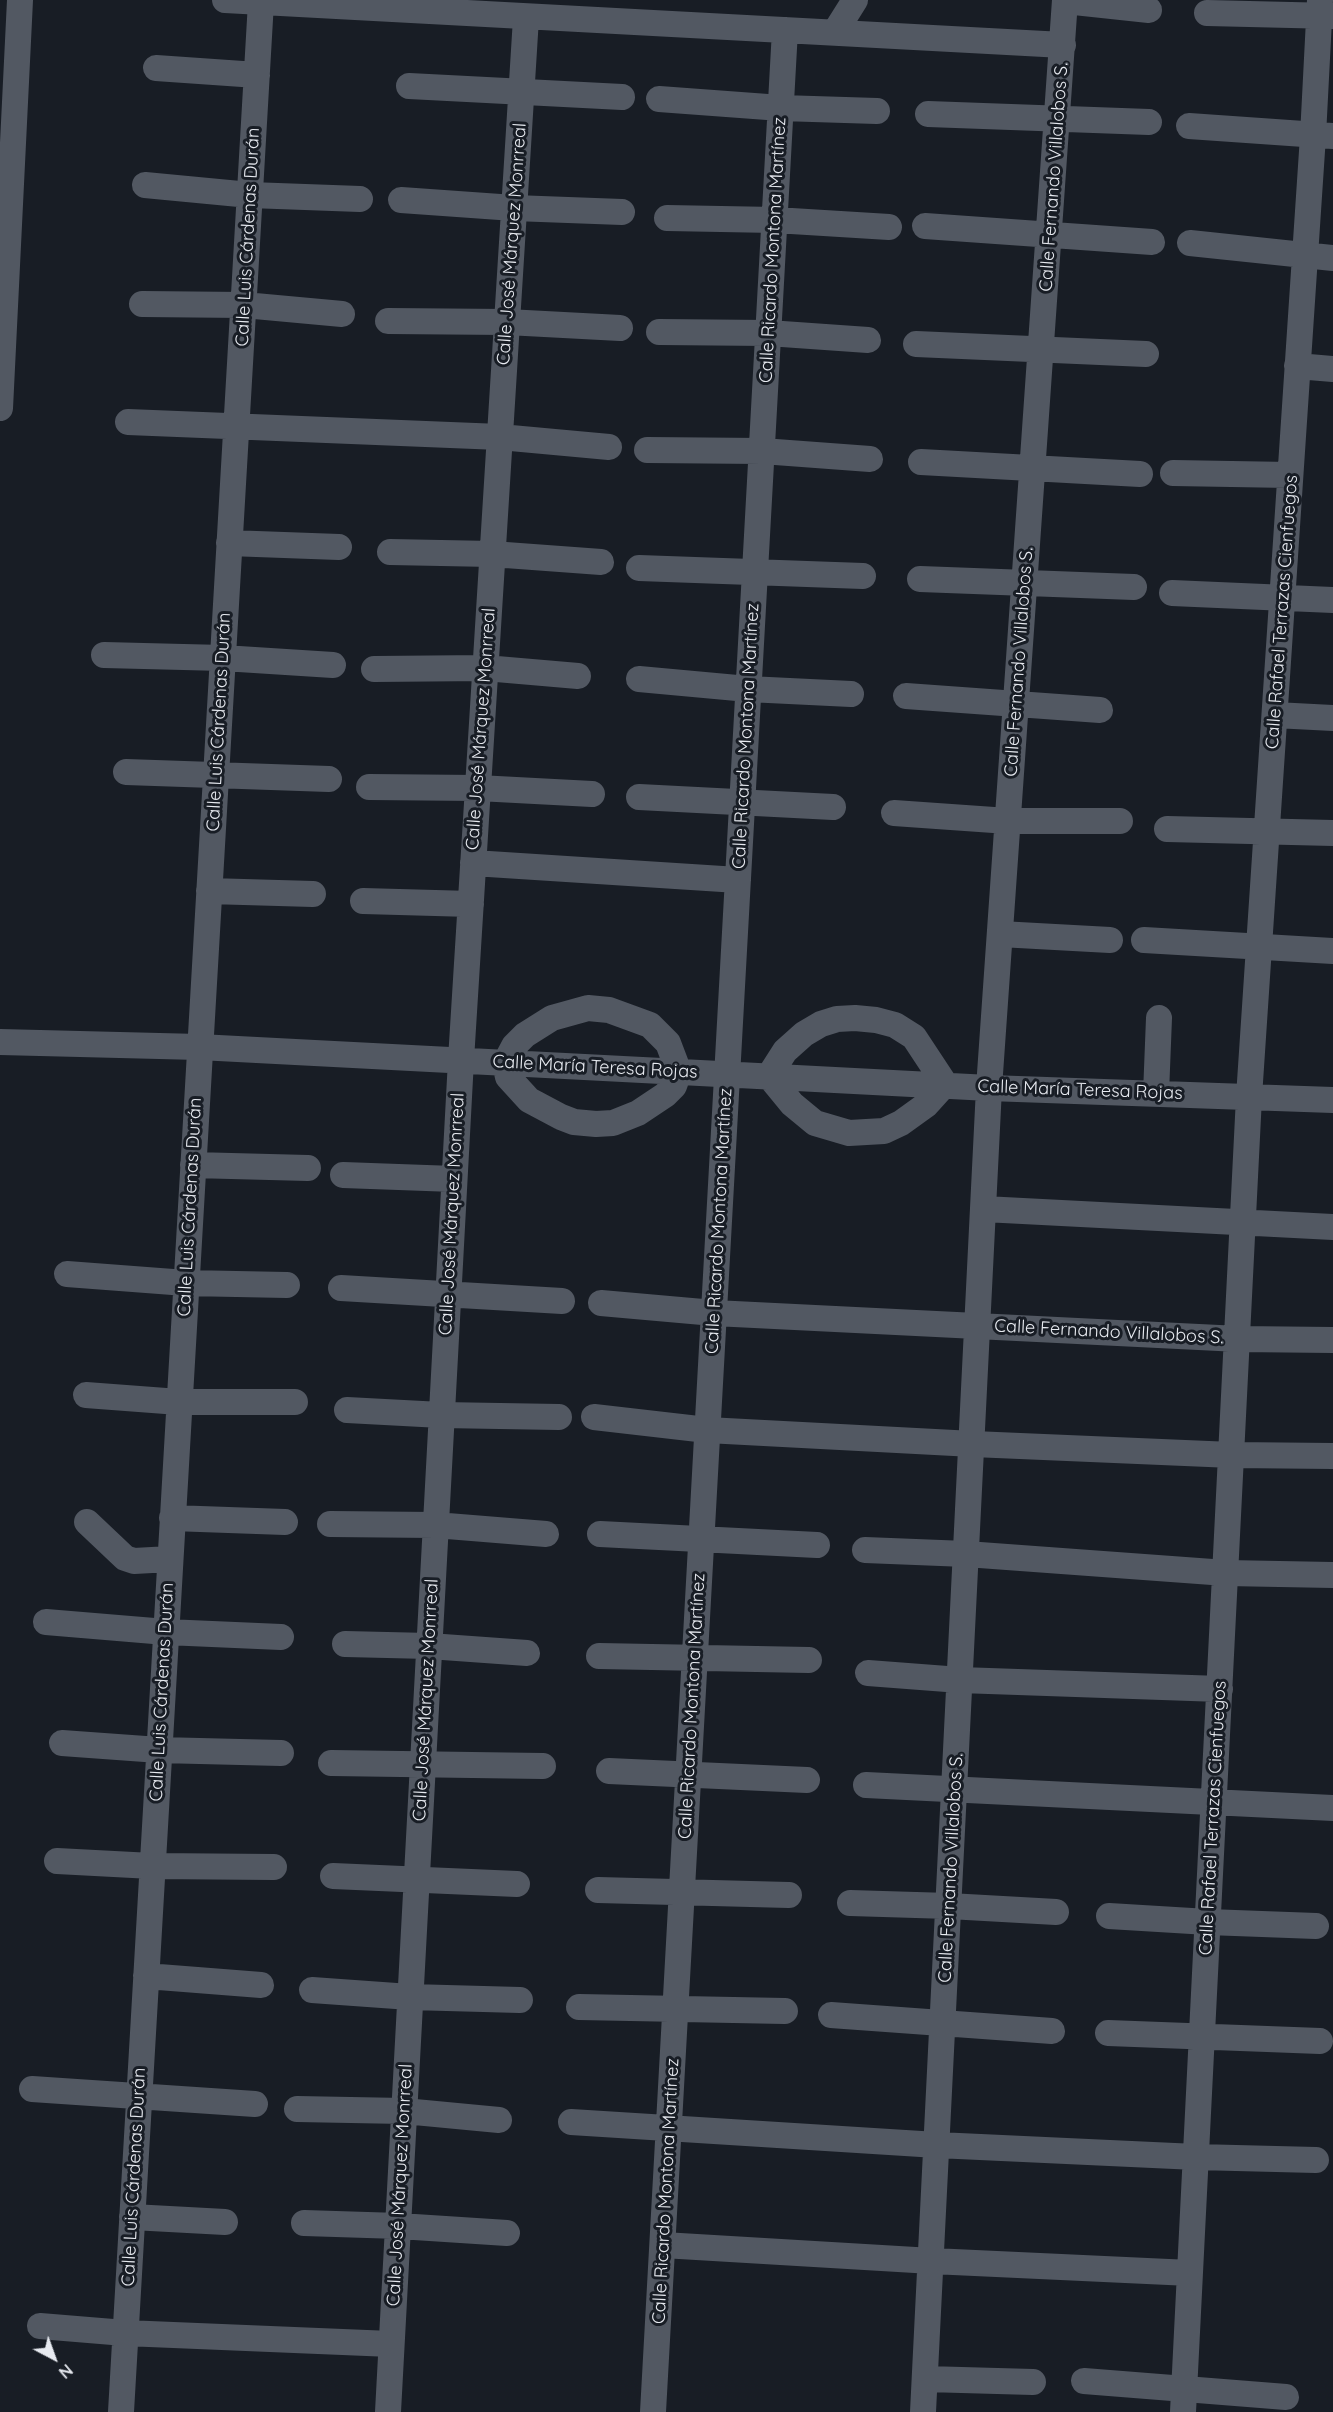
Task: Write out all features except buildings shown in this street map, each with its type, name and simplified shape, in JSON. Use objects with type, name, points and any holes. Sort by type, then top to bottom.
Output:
[{"type":"street","points":[[0,408],[20,0]]},
{"type":"street","points":[[225,0],[526,18],[1063,45]]},
{"type":"street","points":[[836,32],[855,0]]},
{"type":"street","points":[[1065,1],[1149,10]]},
{"type":"street","name":"Calle Fernando Villalobos S.","points":[[923,2412],[979,1325],[989,1088],[1065,1]]},
{"type":"street","name":"Calle Luis Cárdenas Durán","points":[[120,2412],[261,2]]},
{"type":"street","points":[[1207,13],[1324,11]]},
{"type":"street","name":"Calle Rafael Terrazas Cienfuegos","points":[[1184,2401],[1239,1339],[1249,1097],[1261,947],[1305,255],[1323,136],[1324,11]]},
{"type":"street","name":"Calle José Márquez Monrreal","points":[[388,2412],[454,1179],[526,18]]},
{"type":"street","name":"Calle Ricardo Montona Martínez","points":[[653,2412],[785,30]]},
{"type":"street","points":[[156,68],[257,75]]},
{"type":"street","points":[[409,86],[622,97]]},
{"type":"street","points":[[659,99],[781,108],[877,111]]},
{"type":"street","points":[[928,114],[1149,122]]},
{"type":"street","points":[[1189,126],[1323,136]]},
{"type":"street","points":[[145,185],[250,195],[360,199]]},
{"type":"street","points":[[401,200],[514,208],[622,212]]},
{"type":"street","points":[[667,218],[775,220],[889,227]]},
{"type":"street","points":[[925,226],[1152,242]]},
{"type":"street","points":[[1190,243],[1333,258]]},
{"type":"street","points":[[142,304],[244,305],[342,314]]},
{"type":"street","points":[[388,321],[507,322],[620,328]]},
{"type":"street","points":[[659,332],[768,333],[868,340]]},
{"type":"street","points":[[916,344],[1146,354]]},
{"type":"street","points":[[1297,366],[1333,369]]},
{"type":"street","points":[[128,422],[500,437],[609,447]]},
{"type":"street","points":[[648,450],[762,451],[870,459]]},
{"type":"street","points":[[921,462],[1140,474]]},
{"type":"street","points":[[1173,472],[1290,475]]},
{"type":"street","points":[[229,543],[339,548]]},
{"type":"street","points":[[390,552],[492,554],[601,562]]},
{"type":"street","points":[[639,568],[863,576]]},
{"type":"street","points":[[920,579],[1134,587]]},
{"type":"street","points":[[1172,593],[1333,600]]},
{"type":"street","points":[[104,655],[222,658],[333,665]]},
{"type":"street","points":[[374,669],[485,668],[578,676]]},
{"type":"street","points":[[639,679],[748,689],[851,694]]},
{"type":"street","points":[[906,696],[1100,710]]},
{"type":"street","points":[[1275,715],[1333,718]]},
{"type":"street","points":[[126,772],[329,780]]},
{"type":"street","points":[[369,787],[478,788],[592,794]]},
{"type":"street","points":[[639,797],[833,807]]},
{"type":"street","points":[[894,813],[1008,821],[1120,822]]},
{"type":"street","points":[[1167,829],[1333,833]]},
{"type":"street","points":[[473,863],[738,880]]},
{"type":"street","points":[[209,891],[313,894]]},
{"type":"street","points":[[363,901],[471,904]]},
{"type":"street","points":[[1000,934],[1110,940]]},
{"type":"street","points":[[1144,940],[1333,951]]},
{"type":"street","points":[[588,1008],[609,1010],[650,1025],[668,1043],[679,1071],[674,1086],[651,1106],[626,1119],[597,1124],[574,1122],[529,1100],[508,1077],[505,1063],[514,1046],[525,1035],[552,1018],[588,1008]]},
{"type":"street","points":[[855,1018],[895,1025],[914,1037],[934,1064],[945,1084],[926,1105],[901,1123],[884,1131],[849,1133],[815,1123],[803,1115],[778,1090],[769,1076],[785,1051],[804,1034],[821,1024],[837,1019],[855,1018]]},
{"type":"street","points":[[1156,1094],[1159,1018]]},
{"type":"street","name":"Calle María Teresa Rojas","points":[[0,1042],[199,1047],[989,1088],[1333,1100]]},
{"type":"street","points":[[192,1166],[308,1168]]},
{"type":"street","points":[[344,1175],[454,1179]]},
{"type":"street","points":[[984,1209],[1333,1227]]},
{"type":"street","points":[[67,1274],[186,1283],[287,1285]]},
{"type":"street","points":[[341,1288],[562,1301]]},
{"type":"street","name":"Calle Fernando Villalobos S.","points":[[601,1304],[714,1313],[1239,1339],[1333,1340]]},
{"type":"street","points":[[86,1395],[179,1402],[296,1402]]},
{"type":"street","points":[[347,1410],[441,1415],[559,1417]]},
{"type":"street","points":[[594,1417],[707,1430],[1232,1455],[1333,1456]]},
{"type":"street","points":[[172,1518],[285,1522]]},
{"type":"street","points":[[87,1522],[125,1558],[134,1561],[170,1559]]},
{"type":"street","points":[[330,1524],[435,1525],[546,1534]]},
{"type":"street","points":[[600,1534],[816,1545]]},
{"type":"street","points":[[864,1550],[966,1554],[1226,1573],[1333,1575]]},
{"type":"street","points":[[46,1622],[166,1632],[281,1637]]},
{"type":"street","points":[[345,1644],[429,1646],[527,1653]]},
{"type":"street","points":[[599,1656],[809,1660]]},
{"type":"street","points":[[868,1673],[960,1680],[1220,1689]]},
{"type":"street","points":[[62,1743],[159,1750],[281,1753]]},
{"type":"street","points":[[331,1763],[543,1766]]},
{"type":"street","points":[[609,1771],[807,1780]]},
{"type":"street","points":[[866,1785],[1333,1808]]},
{"type":"street","points":[[57,1862],[152,1866],[274,1867]]},
{"type":"street","points":[[333,1876],[517,1884]]},
{"type":"street","points":[[598,1890],[682,1894],[789,1895]]},
{"type":"street","points":[[850,1903],[1056,1912]]},
{"type":"street","points":[[1109,1916],[1316,1926]]},
{"type":"street","points":[[146,1976],[261,1985]]},
{"type":"street","points":[[312,1990],[520,2000]]},
{"type":"street","points":[[579,2007],[785,2011]]},
{"type":"street","points":[[831,2015],[1052,2031]]},
{"type":"street","points":[[1108,2033],[1202,2039],[1320,2042]]},
{"type":"street","points":[[33,2089],[255,2104]]},
{"type":"street","points":[[297,2109],[404,2111],[499,2120]]},
{"type":"street","points":[[571,2122],[937,2145],[1316,2160]]},
{"type":"street","points":[[132,2217],[225,2222]]},
{"type":"street","points":[[304,2223],[507,2233]]},
{"type":"street","points":[[663,2245],[1190,2273]]},
{"type":"street","points":[[40,2326],[125,2333],[392,2344]]},
{"type":"street","points":[[926,2379],[1033,2382]]},
{"type":"street","points":[[1084,2381],[1184,2401],[1286,2397]]}]
